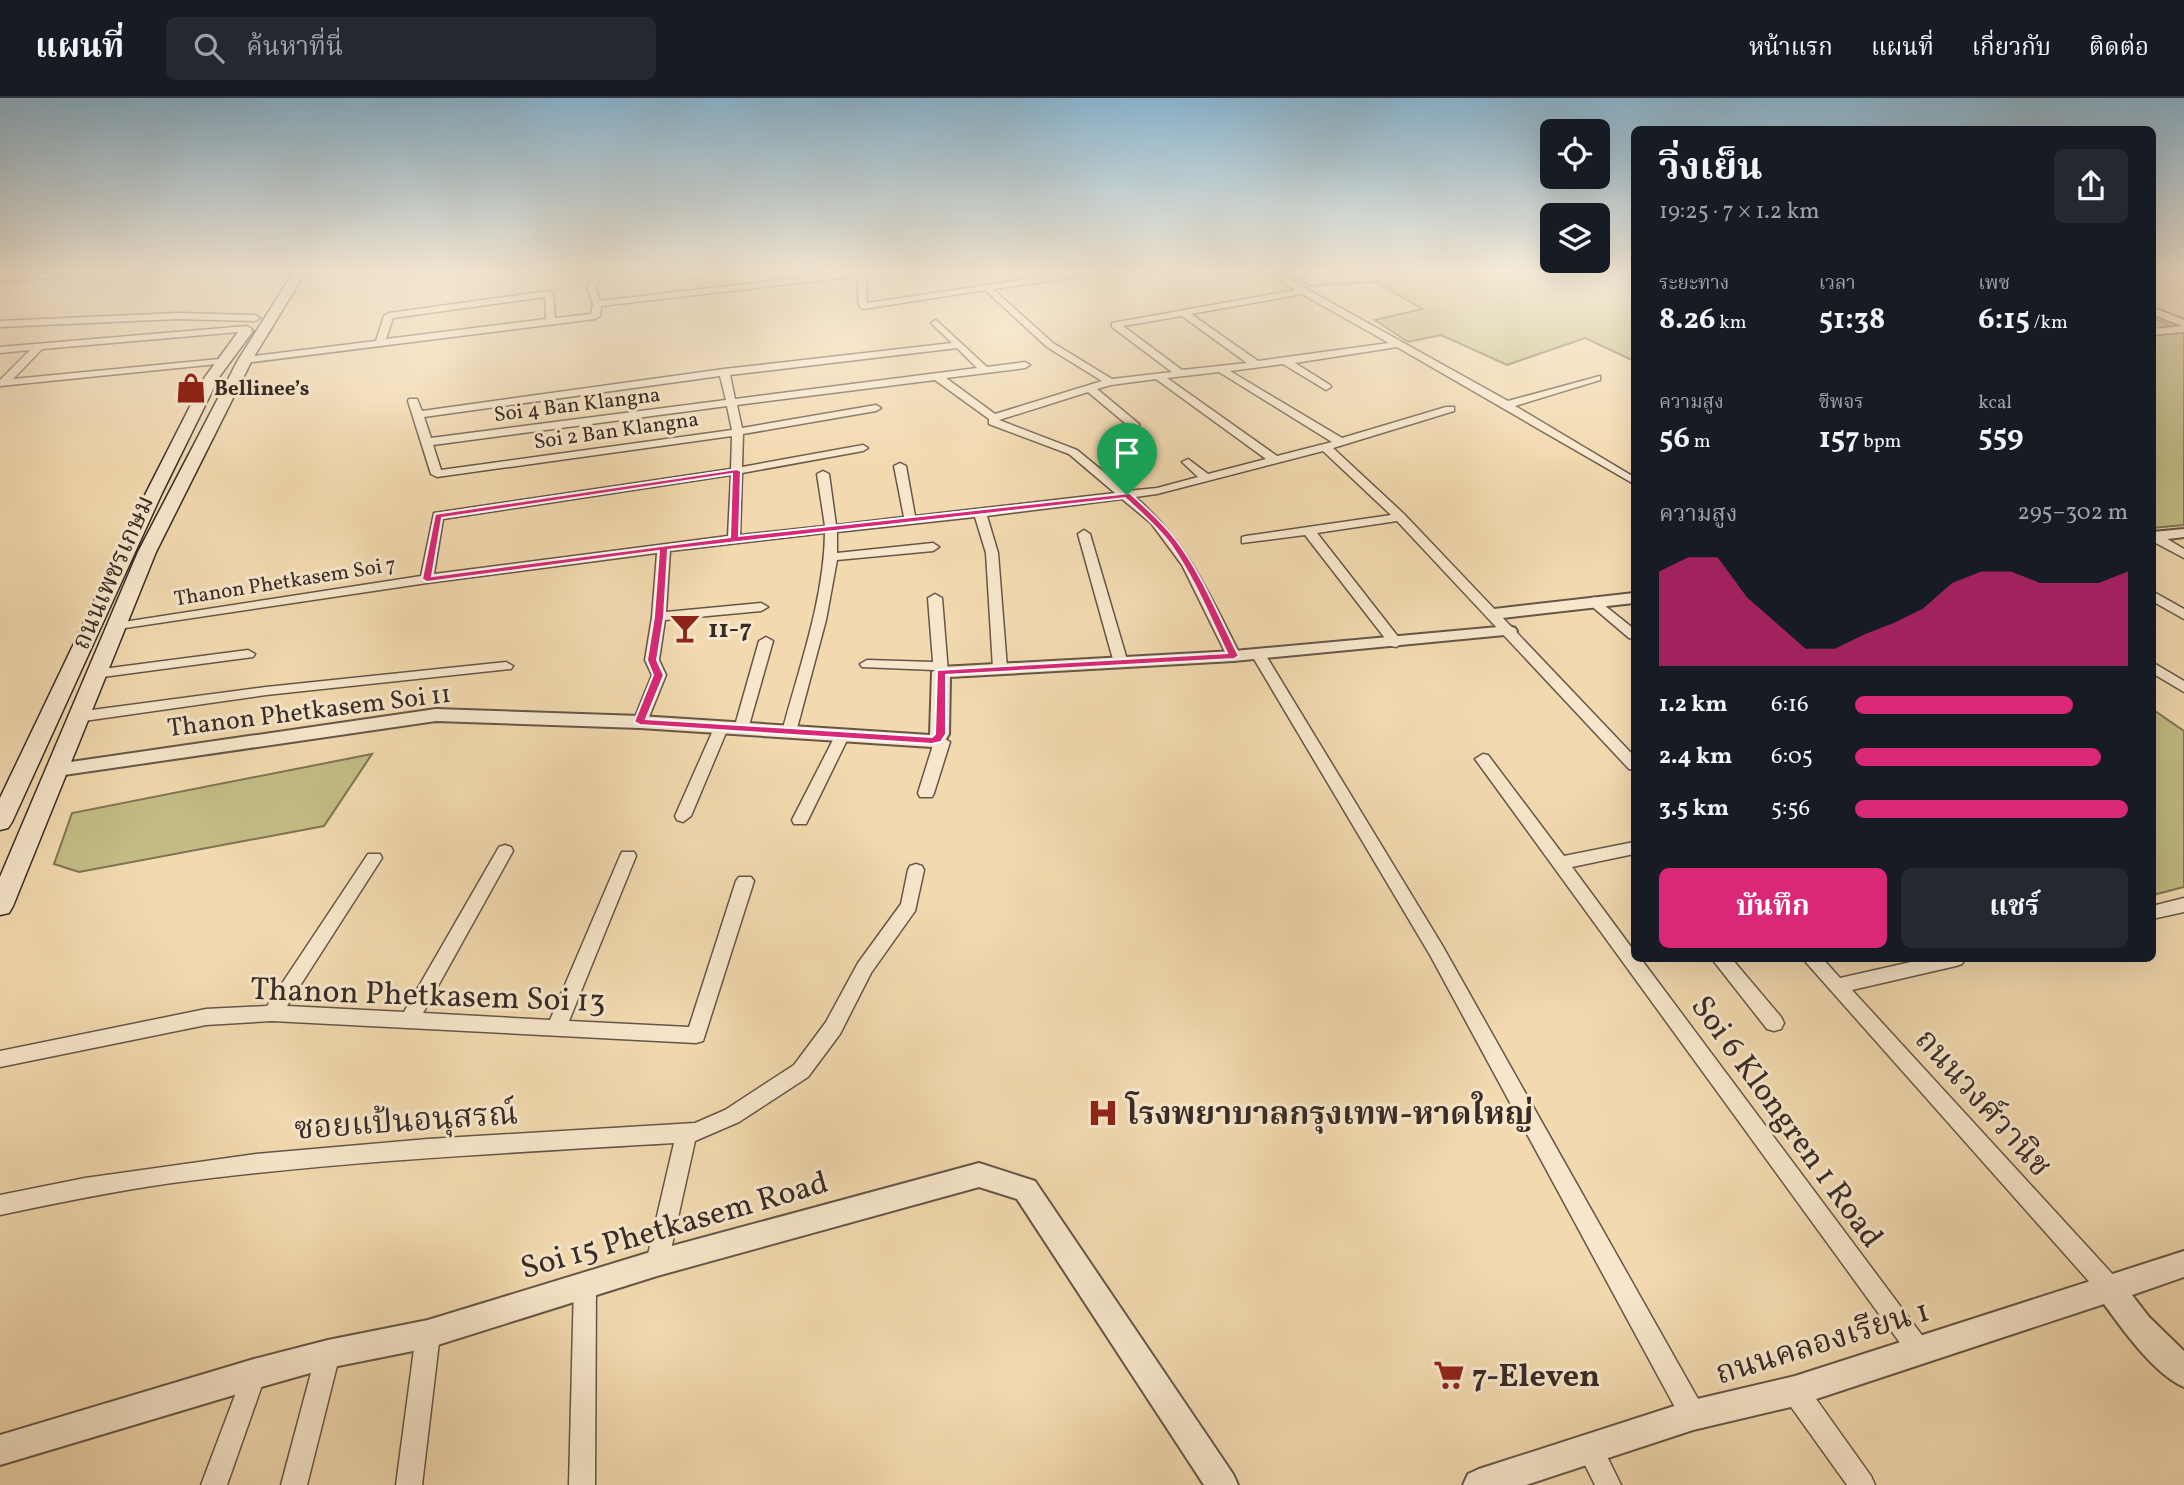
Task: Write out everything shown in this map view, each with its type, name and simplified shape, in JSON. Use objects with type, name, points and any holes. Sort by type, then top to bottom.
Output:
[{"type":"main road","name":"ถนนเพชรเกษม","points":[[0,906],[147,552],[245,338]]},
{"type":"main road","name":"ถนนเพชรเกษม","points":[[0,822],[122,555],[212,377],[236,360],[251,338]]},
{"type":"main road","points":[[122,555],[147,552]]},
{"type":"street","points":[[0,350],[124,338]]},
{"type":"street","points":[[380,344],[382,338]]},
{"type":"street","points":[[1,383],[427,338]]},
{"type":"street","points":[[951,338],[986,371]]},
{"type":"street","points":[[1042,338],[1110,382]]},
{"type":"street","points":[[1132,338],[1181,374]]},
{"type":"street","points":[[1219,338],[1257,365]]},
{"type":"street","points":[[1387,338],[1631,479]]},
{"type":"street","points":[[994,418],[1110,382],[1257,365],[1398,344]]},
{"type":"street","points":[[418,415],[724,373],[959,345]]},
{"type":"street","points":[[1,383],[39,347]]},
{"type":"street","points":[[1285,361],[1326,387]]},
{"type":"street","name":"Soi 4 Ban Klangna","points":[[427,442],[1025,365]]},
{"type":"street","points":[[1222,369],[1340,442]]},
{"type":"street","points":[[724,373],[738,432],[734,539]]},
{"type":"street","points":[[938,377],[994,418],[993,422],[1073,453],[1155,520],[1188,565],[1234,656]]},
{"type":"street","points":[[1159,377],[1275,460]]},
{"type":"street","points":[[1507,405],[1597,378]]},
{"type":"street","points":[[1089,388],[1135,426]]},
{"type":"street","name":"Soi 2 Ban Klangna","points":[[413,401],[437,474],[738,432],[876,408]]},
{"type":"street","name":"Thanon Phetkasem Soi 7","points":[[117,627],[427,579],[664,548],[1127,495],[1325,447],[1450,409]]},
{"type":"street","points":[[1325,447],[1400,517],[1631,762]]},
{"type":"street","points":[[427,579],[438,516],[737,471],[863,448]]},
{"type":"street","points":[[1188,463],[1206,478]]},
{"type":"street","points":[[900,466],[910,520]]},
{"type":"street","points":[[789,732],[819,620],[831,557],[831,529],[822,474]]},
{"type":"street","points":[[980,513],[992,554],[1000,668]]},
{"type":"street","points":[[1246,540],[1400,517]]},
{"type":"street","points":[[1308,530],[1396,643]]},
{"type":"street","points":[[2156,537],[2184,533]]},
{"type":"street","points":[[1084,534],[1121,663]]},
{"type":"street","points":[[2156,538],[2184,554]]},
{"type":"street","points":[[831,557],[933,547]]},
{"type":"street","points":[[640,722],[659,675],[652,660],[659,617],[664,548]]},
{"type":"street","points":[[926,793],[942,742],[937,740],[940,734],[940,669],[935,598]]},
{"type":"street","points":[[1494,614],[1631,598]]},
{"type":"street","points":[[2156,598],[2184,615]]},
{"type":"street","points":[[1594,601],[1631,632]]},
{"type":"street","points":[[659,617],[761,607]]},
{"type":"street","points":[[867,664],[940,669],[1121,663],[1396,643],[1509,631]]},
{"type":"street","points":[[741,729],[766,641]]},
{"type":"street","points":[[95,674],[248,654]]},
{"type":"street","points":[[1258,654],[1436,950],[1693,1415]]},
{"type":"street","points":[[77,717],[266,691],[506,666]]},
{"type":"street","points":[[2156,669],[2184,688]]},
{"type":"street","name":"Thanon Phetkasem Soi 11","points":[[57,770],[436,715],[640,722],[942,742]]},
{"type":"street","points":[[683,816],[721,728]]},
{"type":"street","points":[[800,820],[842,736]]},
{"type":"street","name":"Soi 6 Klongren 1 Road","points":[[1483,759],[1631,957]]},
{"type":"street","points":[[409,1020],[505,851]]},
{"type":"street","points":[[1562,863],[1631,851]]},
{"type":"street","points":[[556,1029],[628,856]]},
{"type":"street","points":[[272,1013],[374,858]]},
{"type":"street","name":"ซอยแป้นอนุสรณ์","points":[[0,1205],[71,1188],[241,1163],[698,1132],[732,1116],[801,1072],[833,1028],[864,968],[909,906],[916,870]]},
{"type":"street","name":"Thanon Phetkasem Soi 13","points":[[0,1059],[206,1017],[272,1013],[696,1035],[745,881]]},
{"type":"street","points":[[2156,912],[2184,905]]},
{"type":"street","name":"Soi 6 Klongren 1 Road","points":[[1635,962],[1919,1350]]},
{"type":"street","points":[[1723,962],[1773,1023]]},
{"type":"street","name":"ถนนวงศ์วานิช","points":[[1815,962],[2109,1287]]},
{"type":"street","points":[[1837,986],[1943,962]]},
{"type":"street","points":[[657,1263],[687,1133]]},
{"type":"street","name":"Soi 15 Phetkasem Road","points":[[0,1450],[254,1374],[328,1354],[428,1334],[657,1263],[979,1175],[1026,1190],[1222,1485]]},
{"type":"street","name":"ถนนคลองเรียน 1","points":[[1479,1485],[1591,1451],[1693,1415],[1795,1391],[2184,1264]]},
{"type":"street","points":[[582,1485],[585,1284]]},
{"type":"street","points":[[2109,1287],[2139,1327],[2184,1372]]},
{"type":"street","points":[[409,1485],[428,1334]]},
{"type":"street","points":[[294,1485],[328,1354]]},
{"type":"street","points":[[214,1485],[254,1374]]},
{"type":"street","points":[[1795,1391],[1862,1485]]},
{"type":"street","points":[[1591,1451],[1608,1485]]},
{"type":"shaded area","points":[[1402,338],[1428,338],[1408,342]]},
{"type":"shaded area","points":[[1447,338],[1631,338],[1631,360],[1585,338],[1507,365]]},
{"type":"shaded area","points":[[2156,338],[2184,338],[2184,525],[2156,528]]},
{"type":"shaded area","points":[[2156,712],[2184,731],[2184,887],[2156,894]]},
{"type":"shaded area","points":[[372,754],[324,826],[79,872],[54,864],[72,813]]},
{"type":"place","name":"Bellinee’s","points":[[191,388]]},
{"type":"place","name":"11-7","points":[[685,628]]},
{"type":"place","name":"โรงพยาบาลกรุงเทพ-หาดใหญ่","points":[[1103,1113]]},
{"type":"place","name":"7-Eleven","points":[[1449,1375]]},
{"type":"route","points":[[1127,495],[734,539],[585,558],[427,579],[438,516],[737,471],[734,539],[664,548],[659,617],[652,660],[659,675],[640,722],[932,741],[937,740],[940,734],[940,672],[1234,656],[1188,565],[1173,542],[1155,520],[1127,495]]}]
